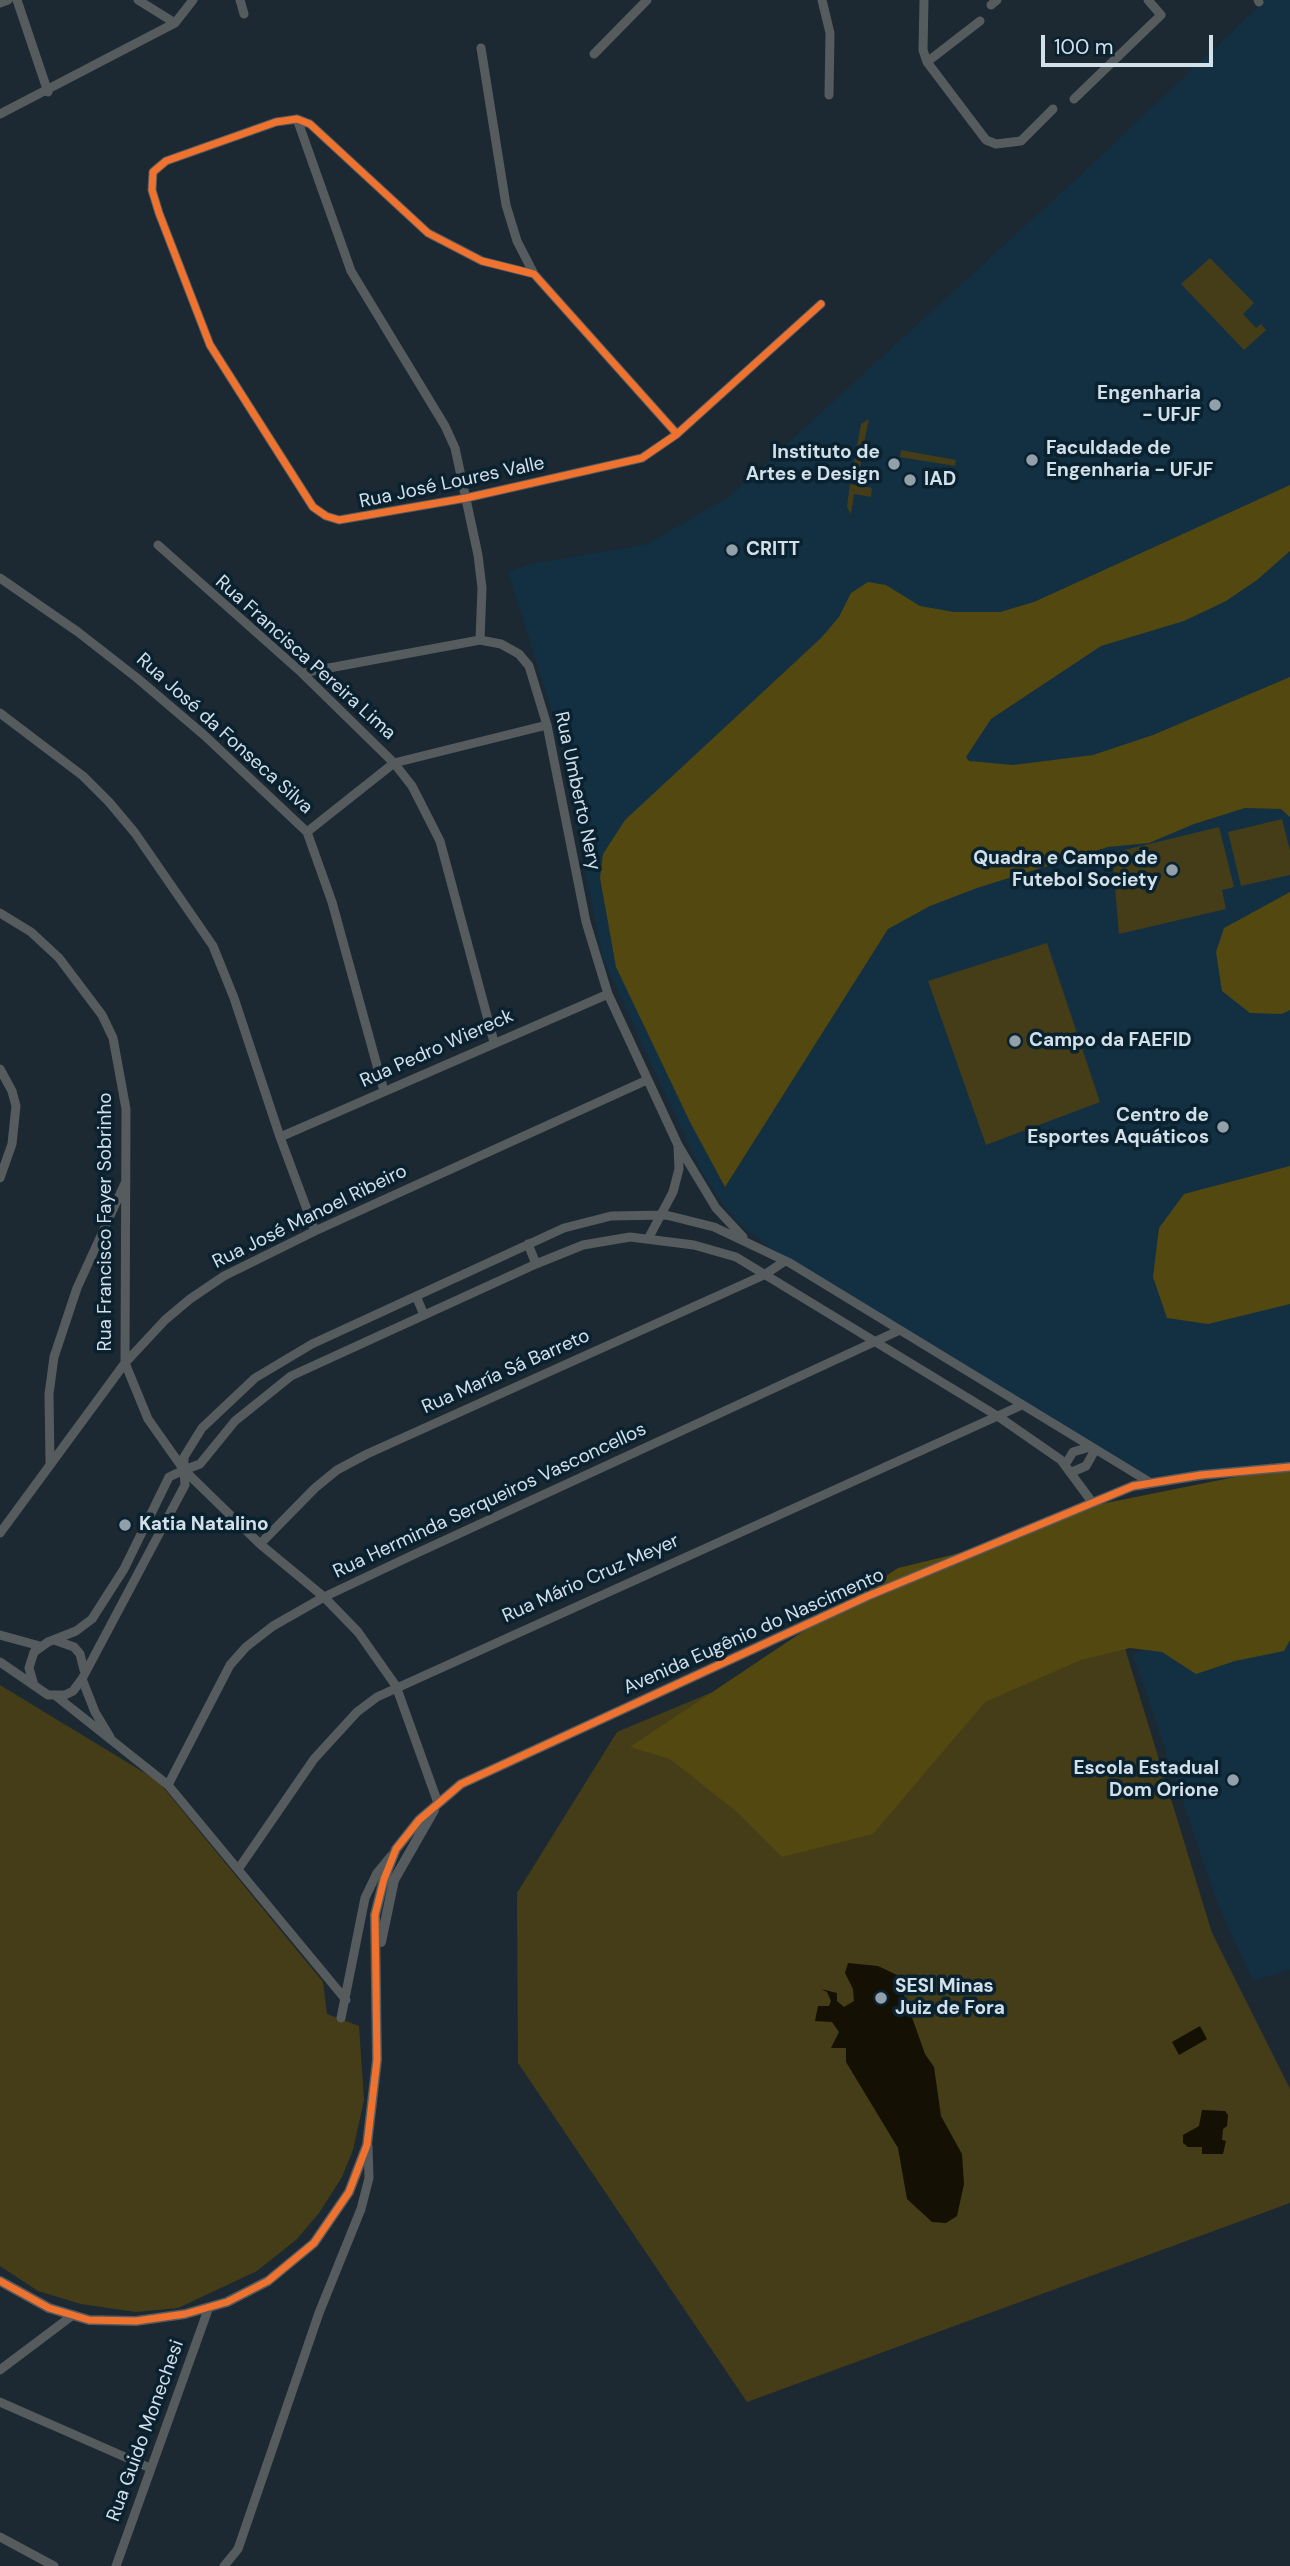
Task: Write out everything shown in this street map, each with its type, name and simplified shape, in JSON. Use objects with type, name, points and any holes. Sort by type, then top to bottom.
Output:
[{"type":"street","points":[[0,3],[8,0]]},
{"type":"street","points":[[18,0],[48,92]]},
{"type":"street","points":[[138,0],[175,23]]},
{"type":"street","points":[[0,114],[48,92],[175,23],[194,0]]},
{"type":"street","points":[[240,0],[244,14]]},
{"type":"street","points":[[594,54],[647,0]]},
{"type":"street","points":[[924,0],[923,50],[927,62],[986,140],[996,144],[1021,141],[1053,109]]},
{"type":"street","points":[[1073,99],[1161,15],[1148,0]]},
{"type":"street","points":[[823,1],[830,33],[829,95]]},
{"type":"street","points":[[927,62],[980,20]]},
{"type":"street","points":[[481,48],[506,205],[517,241],[534,274],[677,434]]},
{"type":"street","points":[[298,119],[325,136],[428,233],[482,261],[534,274]]},
{"type":"street","points":[[298,119],[351,271],[445,426],[455,448],[467,498],[482,588],[480,640]]},
{"type":"street","name":"Rua José Loures Valle","points":[[298,119],[276,122],[166,161],[153,172],[152,190],[211,345],[301,490],[313,507],[326,516],[339,520],[361,518],[467,498],[642,458],[677,434],[821,304]]},
{"type":"street","name":"Rua Francisca Pereira Lima","points":[[158,545],[302,673],[394,763],[429,814],[440,841],[494,1042]]},
{"type":"street","name":"Rua José da Fonseca Silva","points":[[0,578],[138,678],[204,734],[307,832],[332,902],[384,1091]]},
{"type":"street","name":"Rua Umberto Nery","points":[[302,673],[480,640],[510,649],[529,666],[547,724],[586,922],[608,993],[678,1145],[716,1208],[746,1241]]},
{"type":"street","points":[[0,713],[83,776],[109,802],[192,914],[225,972],[280,1137],[315,1231]]},
{"type":"street","points":[[307,832],[394,763],[547,724]]},
{"type":"street","name":"Rua Francisco Fayer Sobrinho","points":[[0,914],[31,932],[60,958],[102,1015],[113,1038],[121,1067],[126,1109],[125,1363],[148,1419],[184,1470],[260,1544],[324,1597],[358,1632],[396,1686],[438,1803]]},
{"type":"street","name":"Rua Pedro Wiereck","points":[[280,1137],[608,993]]},
{"type":"street","points":[[0,1069],[12,1091],[16,1107],[12,1144],[0,1178]]},
{"type":"street","name":"Rua José Manoel Ribeiro","points":[[0,1533],[125,1363],[165,1320],[190,1299],[224,1276],[315,1231],[648,1080]]},
{"type":"street","name":"Rua Umberto Nery","points":[[648,1239],[673,1192],[679,1169],[678,1145]]},
{"type":"street","points":[[50,1462],[49,1394],[54,1357],[77,1288],[127,1178]]},
{"type":"street","points":[[0,1661],[48,1695],[56,1696],[73,1691],[185,1485],[184,1457],[202,1428],[255,1378],[312,1344],[528,1244],[564,1228],[611,1216],[662,1215],[714,1227],[746,1241],[785,1261],[1151,1483]]},
{"type":"street","points":[[0,1635],[40,1646],[76,1632],[92,1619],[107,1600],[141,1538],[169,1477],[200,1464],[218,1438],[256,1402],[291,1376],[536,1264],[583,1245],[630,1237],[694,1245],[736,1257],[999,1417],[1069,1469],[1091,1502]]},
{"type":"street","points":[[528,1244],[536,1264]]},
{"type":"street","name":"Rua María Sá Barreto","points":[[260,1544],[315,1488],[337,1470],[764,1275],[785,1261]]},
{"type":"street","points":[[416,1296],[424,1315]]},
{"type":"street","name":"Rua Herminda Serqueiros Vasconcellos","points":[[168,1785],[230,1665],[246,1647],[273,1626],[324,1597],[900,1331]]},
{"type":"street","points":[[312,1344],[322,1362]]},
{"type":"street","name":"Rua Mário Cruz Meyer","points":[[239,1868],[314,1759],[357,1712],[396,1686],[1022,1405]]},
{"type":"street","points":[[1069,1469],[1073,1452],[1092,1448]]},
{"type":"street","points":[[1069,1469],[1086,1466],[1092,1448]]},
{"type":"street","name":"Avenida Eugênio do Nascimento","points":[[0,2281],[49,2308],[89,2320],[136,2321],[209,2307],[268,2281],[314,2243],[349,2192],[368,2144],[377,2060],[375,1915],[384,1880],[396,1849],[419,1820],[461,1784],[869,1596],[1091,1502],[1151,1483],[1290,1467]]},
{"type":"street","points":[[141,1538],[154,1545]]},
{"type":"street","points":[[57,1641],[74,1647],[83,1663],[83,1676],[95,1712],[113,1741]]},
{"type":"street","points":[[34,1685],[29,1668],[30,1660],[40,1646]]},
{"type":"street","points":[[56,1696],[168,1785],[346,2000]]},
{"type":"street","name":"Avenida Eugênio do Nascimento","points":[[374,1987],[384,1916],[394,1880],[438,1803]]},
{"type":"street","points":[[341,2018],[365,1898],[377,1873],[396,1849]]},
{"type":"street","points":[[224,2566],[238,2549],[319,2313],[361,2209],[369,2178],[368,2144]]},
{"type":"street","name":"Rua Guido Monechesi","points":[[116,2566],[150,2469],[183,2387],[209,2307]]},
{"type":"street","points":[[0,2371],[73,2315]]},
{"type":"street","points":[[0,2402],[150,2469]]},
{"type":"street","points":[[0,2537],[54,2566]]},
{"type":"shaded area","points":[[1265,0],[1290,0],[1290,1463],[1146,1477],[769,1247],[736,1221],[722,1203],[701,1171],[603,959],[556,724],[508,572],[531,564],[647,544],[730,496],[1087,169]]},
{"type":"shaded area","points":[[1210,258],[1254,303],[1243,314],[1256,328],[1261,324],[1266,330],[1244,350],[1181,284]]},
{"type":"shaded area","points":[[869,419],[864,443],[880,446],[879,454],[863,451],[859,473],[874,476],[873,482],[851,479],[861,424]]},
{"type":"shaded area","points":[[901,450],[956,460],[955,466],[900,457]]},
{"type":"shaded area","points":[[850,484],[872,488],[871,497],[854,494],[851,514],[847,507]]},
{"type":"shaded area","points":[[1290,485],[1290,551],[1257,580],[1226,601],[1184,621],[1101,646],[991,719],[966,757],[969,761],[1013,765],[1093,755],[1153,735],[1290,677],[1290,817],[1281,809],[1245,808],[1194,824],[1149,843],[1108,847],[977,888],[930,906],[888,929],[725,1187],[690,1122],[616,967],[600,878],[603,854],[625,820],[821,638],[839,617],[851,593],[868,582],[886,585],[920,606],[954,612],[1000,612],[1034,602]]},
{"type":"shaded area","points":[[1282,819],[1290,851],[1290,875],[1241,886],[1228,832]]},
{"type":"shaded area","name":"Quadra e Campo de Futebol Society","points":[[1219,827],[1234,887],[1222,890],[1226,909],[1119,934],[1112,853]]},
{"type":"shaded area","points":[[1290,892],[1290,1010],[1282,1014],[1250,1013],[1222,991],[1216,952],[1224,928]]},
{"type":"shaded area","name":"Campo da FAEFID","points":[[1047,943],[1100,1102],[986,1145],[928,981]]},
{"type":"shaded area","points":[[1290,1166],[1290,1304],[1208,1324],[1167,1318],[1153,1277],[1159,1228],[1184,1194]]},
{"type":"shaded area","points":[[1290,1470],[1290,1640],[1284,1651],[1235,1661],[1196,1674],[1162,1652],[1130,1648],[1081,1660],[985,1702],[873,1834],[782,1857],[737,1812],[670,1759],[630,1747],[898,1568],[1001,1543],[1101,1504],[1235,1477]]},
{"type":"shaded area","name":"SESI Minas Juiz de Fora","points":[[1090,1534],[1212,1933],[1290,2089],[1290,2203],[747,2402],[518,2063],[517,1893],[617,1732]]},
{"type":"shaded area","name":"Escola Estadual Dom Orione","points":[[1290,1583],[1290,1969],[1253,1981],[1218,1905],[1133,1655]]},
{"type":"shaded area","points":[[0,1685],[158,1781],[323,1982],[327,2014],[359,2026],[364,2100],[353,2150],[342,2177],[319,2213],[297,2239],[257,2271],[178,2308],[136,2312],[81,2304],[38,2291],[0,2266]]},
{"type":"shaded area","points":[[848,1963],[878,1966],[897,1975],[925,2054],[934,2067],[941,2116],[962,2154],[964,2184],[957,2216],[946,2223],[932,2222],[907,2199],[898,2148],[846,2062],[846,2048],[831,2048],[839,2032],[832,2022],[815,2021],[818,2006],[829,2006],[831,2001],[827,1992],[821,1989],[837,1993],[837,2001],[844,2007],[854,2001],[853,1989],[845,1973]]},
{"type":"shaded area","points":[[1200,2026],[1207,2039],[1179,2055],[1172,2042]]},
{"type":"shaded area","points":[[1202,2110],[1225,2111],[1228,2115],[1227,2126],[1223,2129],[1222,2140],[1226,2141],[1223,2154],[1202,2154],[1202,2147],[1188,2147],[1183,2143],[1183,2135],[1199,2126]]},
{"type":"cycle path","points":[[677,434],[534,274],[482,261],[428,233],[310,124],[297,119],[276,122],[166,161],[153,172],[152,190],[159,213],[210,345],[313,507],[326,516],[339,520],[466,498],[642,458],[677,434],[821,304]]},
{"type":"cycle path","points":[[0,2281],[49,2308],[89,2320],[136,2321],[185,2314],[227,2302],[268,2281],[314,2243],[349,2192],[367,2145],[377,2060],[375,1915],[384,1879],[396,1849],[419,1820],[461,1784],[868,1596],[1133,1486],[1201,1475],[1290,1467]]},
{"type":"place","name":"Engenharia - UFJF","points":[[1215,405]]},
{"type":"place","name":"Faculdade de Engenharia - UFJF","points":[[1032,460]]},
{"type":"place","name":"Instituto de Artes e Design","points":[[894,464]]},
{"type":"place","name":"IAD","points":[[910,480]]},
{"type":"place","name":"CRITT","points":[[732,550]]},
{"type":"place","name":"Quadra e Campo de Futebol Society","points":[[1172,870]]},
{"type":"place","name":"Campo da FAEFID","points":[[1015,1041]]},
{"type":"place","name":"Centro de Esportes Aquáticos","points":[[1223,1127]]},
{"type":"place","name":"Katia Natalino","points":[[125,1525]]},
{"type":"place","name":"Escola Estadual Dom Orione","points":[[1233,1780]]},
{"type":"place","name":"SESI Minas Juiz de Fora","points":[[881,1998]]}]
